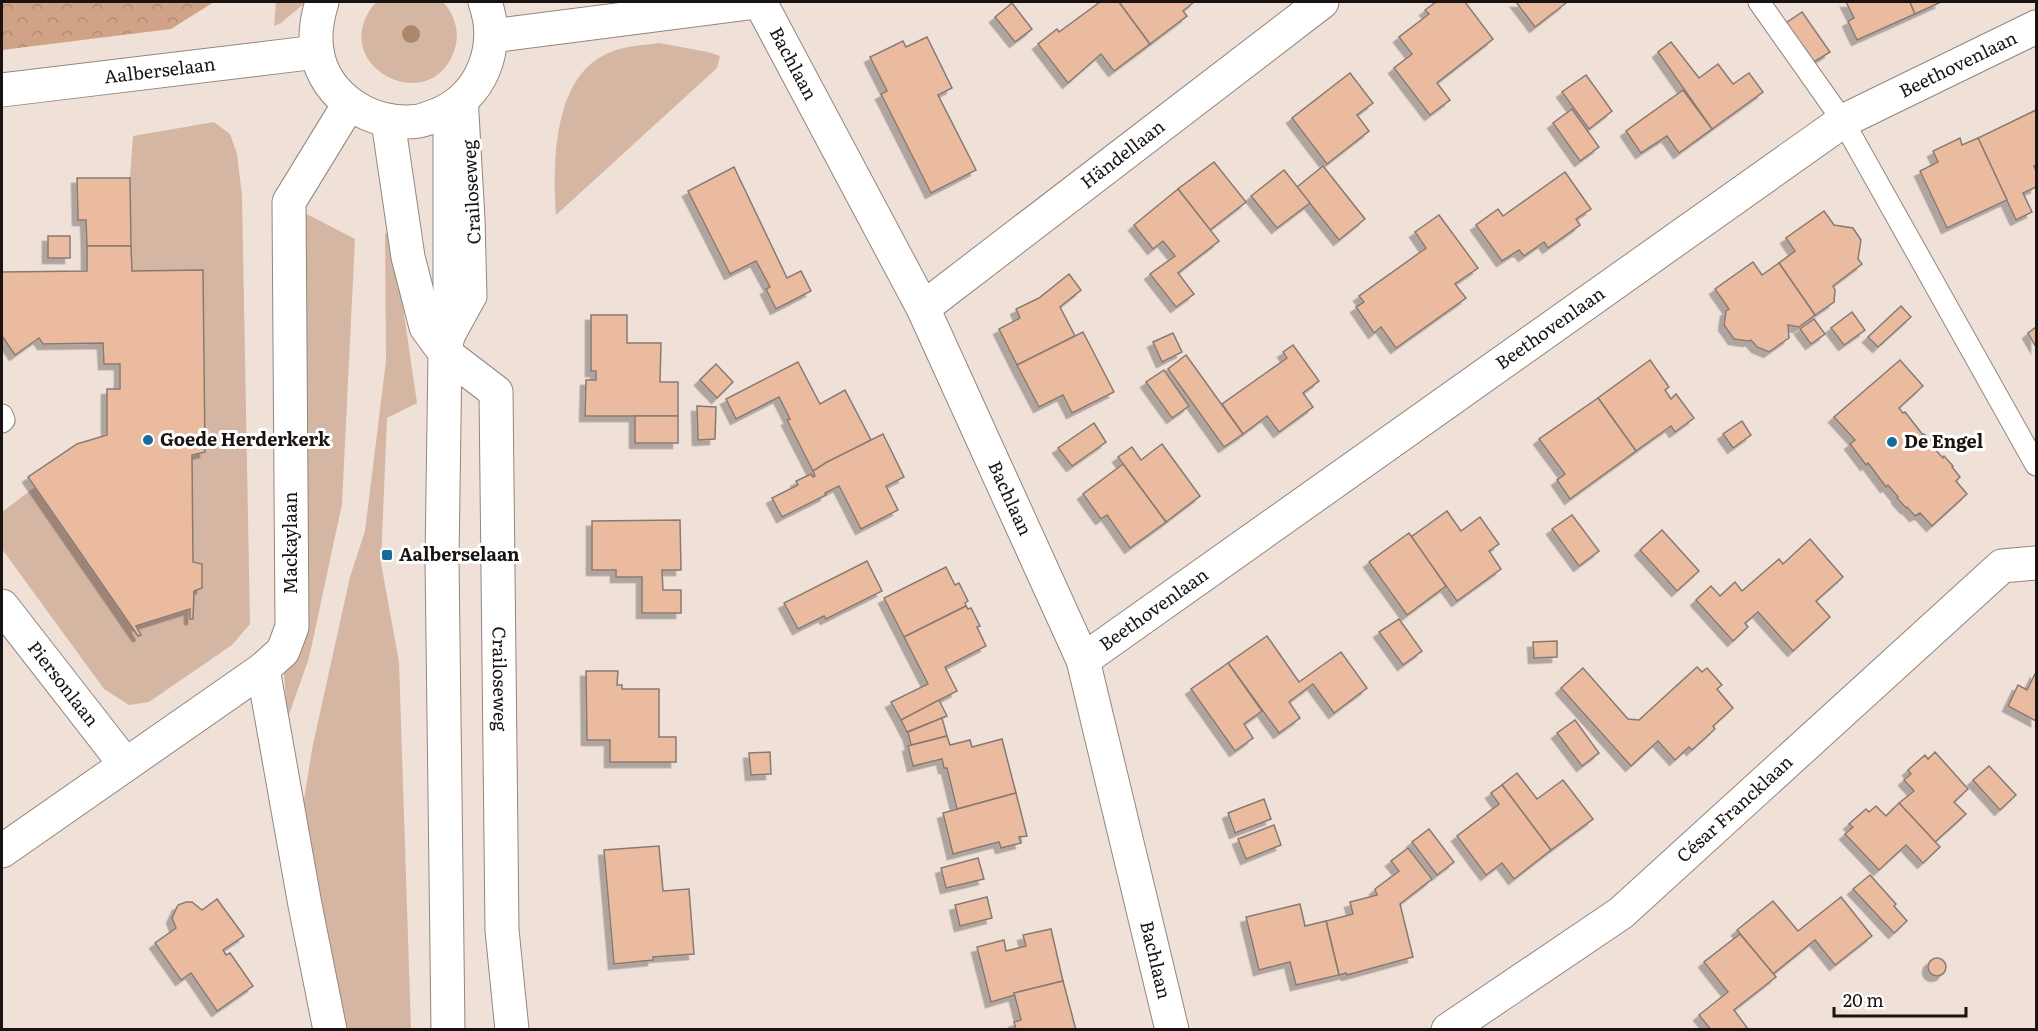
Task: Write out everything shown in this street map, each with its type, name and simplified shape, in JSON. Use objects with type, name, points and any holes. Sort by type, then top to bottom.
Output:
[{"type":"street","points":[[322,2],[316,25],[317,52],[323,72],[334,89],[349,104],[367,115],[388,121],[420,121],[459,103],[480,78],[488,58],[492,36],[485,2]]},
{"type":"street","points":[[492,36],[758,2]]},
{"type":"street","name":"Bachlaan","points":[[758,2],[923,308],[1083,660],[1172,1029]]},
{"type":"street","name":"Händellaan","points":[[923,308],[1322,2]]},
{"type":"street","name":"Beethovenlaan","points":[[1083,660],[1843,121],[2037,27]]},
{"type":"street","name":"Aalberselaan","points":[[2,90],[317,52]]},
{"type":"street","name":"Crailoseweg","points":[[448,1029],[442,560],[445,353],[450,322],[459,103]]},
{"type":"street","name":"Mackaylaan","points":[[2,851],[263,669],[283,651],[292,627],[289,202],[349,104]]},
{"type":"street","name":"Crailoseweg","points":[[388,121],[408,257],[426,327],[445,353],[496,392],[502,930],[512,1029]]},
{"type":"street","name":"César Francklaan","points":[[1448,1029],[1621,913],[2002,566],[2037,564]]},
{"type":"street","name":"Piersonlaan","points":[[2,606],[125,764]]},
{"type":"street","points":[[263,669],[304,905],[330,1029]]},
{"type":"lane","points":[[1759,2],[1843,121],[2037,465]]},
{"type":"lane","points":[[2,415],[4,420],[2,422]]},
{"type":"shaded area","points":[[276,2],[306,2],[274,26]]},
{"type":"shaded area","points":[[376,2],[443,2],[453,17],[457,35],[455,48],[443,70],[426,81],[406,83],[387,76],[371,64],[362,46],[363,25]]},
{"type":"shaded area","points":[[659,43],[720,56],[717,68],[556,215],[555,170],[560,121],[567,99],[578,78],[593,62],[613,51]]},
{"type":"shaded area","points":[[214,122],[230,134],[237,154],[242,195],[250,624],[232,645],[149,702],[129,705],[104,689],[2,549],[2,512],[35,487],[138,636],[141,634],[136,626],[190,609],[190,619],[193,618],[194,591],[202,588],[202,565],[193,562],[192,455],[205,451],[203,270],[132,271],[130,178],[133,136]]},
{"type":"shaded area","points":[[299,210],[355,239],[342,504],[309,658],[287,720],[284,673],[296,622]]},
{"type":"shaded area","points":[[392,232],[417,403],[387,418],[381,563],[399,662],[411,1029],[342,1029],[299,831],[312,749],[350,577],[365,531],[386,361],[385,233]]},
{"type":"green space","points":[[2,2],[214,2],[171,29],[2,50]]},
{"type":"building","points":[[1100,2],[1119,2],[1150,44],[1114,71],[1101,54],[1068,83],[1038,44],[1057,29],[1059,32]]},
{"type":"building","points":[[1119,2],[1194,2],[1183,11],[1187,16],[1150,44]]},
{"type":"building","points":[[1436,2],[1465,2],[1493,39],[1437,83],[1450,100],[1430,115],[1394,68],[1412,54],[1399,37],[1429,14],[1425,10]]},
{"type":"building","points":[[1516,2],[1565,2],[1566,3],[1535,27]]},
{"type":"building","points":[[1846,2],[1910,2],[1915,14],[1857,40],[1848,21],[1854,18]]},
{"type":"building","points":[[1910,2],[1941,2],[1915,14]]},
{"type":"building","points":[[1012,3],[1032,29],[1015,42],[995,17]]},
{"type":"building","points":[[1802,12],[1830,52],[1814,62],[1786,23]]},
{"type":"building","points":[[927,37],[952,88],[938,95],[976,170],[931,193],[881,94],[887,91],[870,57],[903,41],[906,47]]},
{"type":"building","points":[[1671,42],[1699,78],[1718,64],[1733,84],[1749,73],[1763,92],[1712,129],[1658,52]]},
{"type":"building","points":[[1350,73],[1373,103],[1357,115],[1369,131],[1327,164],[1292,118]]},
{"type":"building","points":[[1586,75],[1612,111],[1589,129],[1562,92]]},
{"type":"building","points":[[1683,90],[1712,129],[1679,153],[1667,136],[1641,153],[1626,131]]},
{"type":"building","points":[[1572,109],[1599,147],[1580,161],[1553,123]]},
{"type":"building","points":[[2036,110],[2036,165],[2034,166],[2036,187],[2023,193],[2032,212],[2016,220],[1978,138]]},
{"type":"building","points":[[1960,138],[1962,145],[1978,138],[2007,200],[1947,228],[1920,171],[1938,162],[1933,151]]},
{"type":"building","points":[[1214,162],[1246,202],[1210,230],[1178,189]]},
{"type":"building","points":[[1323,166],[1365,219],[1339,240],[1297,187]]},
{"type":"building","points":[[734,167],[787,278],[801,271],[811,291],[776,309],[766,289],[770,287],[756,261],[730,274],[688,191]]},
{"type":"building","points":[[1284,170],[1310,203],[1277,228],[1251,196]]},
{"type":"building","points":[[1565,172],[1591,209],[1576,219],[1580,225],[1548,248],[1544,242],[1524,256],[1519,250],[1502,261],[1476,225],[1498,209],[1503,216]]},
{"type":"building","points":[[77,178],[130,178],[131,246],[87,246],[86,220],[78,220]]},
{"type":"building","points":[[1178,189],[1219,241],[1178,273],[1194,294],[1176,307],[1150,274],[1175,256],[1163,241],[1153,249],[1134,225]]},
{"type":"building","points":[[1824,211],[1834,225],[1853,228],[1861,240],[1858,259],[1862,264],[1833,286],[1834,302],[1815,315],[1779,263],[1795,251],[1786,238]]},
{"type":"building","points":[[1439,215],[1478,268],[1455,284],[1466,298],[1396,348],[1381,327],[1374,333],[1356,307],[1364,302],[1359,296],[1426,248],[1415,232]]},
{"type":"building","points":[[48,236],[70,236],[70,258],[48,258]]},
{"type":"building","name":"Goede Herderkerk","points":[[87,246],[131,246],[132,271],[203,270],[205,452],[192,455],[193,562],[202,564],[202,588],[194,591],[193,619],[190,619],[190,609],[136,626],[141,635],[138,636],[28,477],[77,444],[107,435],[107,389],[120,389],[120,364],[104,364],[103,343],[43,344],[39,338],[15,355],[2,336],[2,272],[87,271]]},
{"type":"building","points":[[1753,262],[1762,275],[1779,263],[1815,315],[1799,327],[1788,325],[1789,338],[1769,352],[1757,347],[1751,340],[1734,339],[1724,325],[1726,311],[1729,309],[1715,289]]},
{"type":"building","points":[[1069,274],[1081,290],[1060,307],[1075,336],[1017,365],[999,329],[1020,318],[1016,309],[1039,298]]},
{"type":"building","points":[[1901,306],[1911,317],[1878,347],[1868,337]]},
{"type":"building","points":[[1852,312],[1865,330],[1844,345],[1831,328]]},
{"type":"building","points":[[591,315],[627,315],[627,343],[661,343],[660,382],[678,382],[678,416],[585,416],[586,380],[596,380],[596,371],[591,371]]},
{"type":"building","points":[[1814,319],[1825,334],[1811,344],[1800,329]]},
{"type":"building","points":[[2036,327],[2036,347],[2028,333]]},
{"type":"building","points":[[1083,332],[1114,392],[1072,413],[1063,395],[1039,407],[1017,365]]},
{"type":"building","points":[[1173,333],[1182,352],[1162,362],[1153,342]]},
{"type":"building","points":[[1293,345],[1319,381],[1303,393],[1313,407],[1279,432],[1267,416],[1243,434],[1222,404],[1287,358],[1283,352]]},
{"type":"building","points":[[1186,355],[1243,434],[1224,447],[1168,369]]},
{"type":"building","points":[[1650,360],[1669,387],[1665,390],[1671,399],[1676,394],[1694,418],[1675,432],[1671,426],[1636,451],[1598,398]]},
{"type":"building","name":"De Engel","points":[[1900,360],[1923,386],[1899,408],[1934,444],[1932,446],[1943,458],[1944,456],[1953,466],[1960,477],[1956,481],[1967,494],[1932,526],[1920,513],[1915,516],[1906,508],[1868,463],[1866,465],[1850,444],[1855,440],[1834,417]]},
{"type":"building","points":[[798,362],[820,404],[845,390],[871,440],[813,471],[787,420],[790,419],[779,397],[736,419],[726,399]]},
{"type":"building","points":[[716,364],[733,382],[717,398],[700,380]]},
{"type":"building","points":[[1164,370],[1189,406],[1172,418],[1146,382]]},
{"type":"building","points":[[1598,398],[1636,451],[1570,499],[1557,480],[1565,474],[1539,439]]},
{"type":"building","points":[[697,406],[716,407],[715,439],[698,440]]},
{"type":"building","points":[[635,416],[678,416],[678,443],[635,443]]},
{"type":"building","points":[[1742,421],[1751,435],[1733,448],[1723,434]]},
{"type":"building","points":[[1094,423],[1106,442],[1072,466],[1058,448]]},
{"type":"building","points":[[883,434],[904,477],[886,486],[898,510],[861,529],[839,486],[782,517],[772,498],[798,485],[796,481],[811,474],[815,476],[813,471],[827,462]]},
{"type":"building","points":[[1162,444],[1200,496],[1166,522],[1118,457],[1132,447],[1141,460]]},
{"type":"building","points":[[1123,464],[1166,522],[1130,548],[1107,515],[1101,519],[1083,494]]},
{"type":"building","points":[[1447,511],[1461,531],[1480,517],[1499,544],[1489,551],[1501,569],[1457,601],[1411,537]]},
{"type":"building","points":[[1572,515],[1599,551],[1579,566],[1552,529]]},
{"type":"building","points":[[680,520],[681,570],[662,570],[663,590],[681,590],[681,613],[642,613],[642,577],[616,577],[616,570],[592,570],[592,521]]},
{"type":"building","points":[[1662,530],[1699,571],[1677,591],[1640,550]]},
{"type":"building","points":[[1409,533],[1446,586],[1407,615],[1369,562]]},
{"type":"building","points":[[1810,539],[1843,577],[1816,601],[1830,617],[1793,651],[1758,612],[1745,623],[1748,627],[1733,641],[1696,600],[1711,586],[1720,596],[1735,582],[1742,591],[1779,559],[1783,564]]},
{"type":"building","points":[[867,561],[882,591],[826,619],[824,616],[798,629],[784,603]]},
{"type":"building","points":[[946,567],[955,585],[959,583],[968,601],[965,603],[966,606],[904,637],[884,598]]},
{"type":"building","points":[[966,606],[968,609],[971,608],[980,626],[977,627],[986,646],[945,667],[957,691],[901,720],[891,702],[928,684],[904,637]]},
{"type":"building","points":[[1399,619],[1422,651],[1403,665],[1379,632]]},
{"type":"building","points":[[1267,636],[1299,682],[1341,652],[1367,688],[1334,713],[1313,684],[1289,702],[1300,718],[1279,733],[1228,663]]},
{"type":"building","points":[[1557,641],[1557,657],[1534,658],[1533,642]]},
{"type":"building","points":[[1228,663],[1262,711],[1244,724],[1253,738],[1235,751],[1191,689]]},
{"type":"building","points":[[1697,667],[1702,672],[1707,668],[1722,685],[1717,689],[1733,708],[1692,750],[1689,747],[1675,760],[1658,741],[1631,766],[1561,688],[1583,668],[1628,719],[1639,720]]},
{"type":"building","points":[[586,671],[618,671],[617,685],[622,685],[622,689],[659,689],[659,737],[676,737],[676,762],[610,762],[610,740],[587,740]]},
{"type":"building","points":[[2036,672],[2036,721],[2008,706],[2018,685],[2027,690]]},
{"type":"building","points":[[939,700],[947,716],[907,732],[901,720]]},
{"type":"building","points":[[942,718],[947,736],[911,745],[908,732]]},
{"type":"building","points":[[1575,720],[1599,753],[1582,766],[1557,733]]},
{"type":"building","points":[[947,736],[950,745],[970,740],[972,747],[1002,739],[1016,793],[957,809],[947,768],[944,768],[942,759],[913,766],[908,746]]},
{"type":"building","points":[[770,752],[771,774],[751,775],[749,753]]},
{"type":"building","points":[[1935,752],[1968,789],[1954,802],[1966,814],[1935,842],[1899,803],[1914,791],[1904,780],[1911,774],[1908,770],[1925,755],[1928,759]]},
{"type":"building","points":[[1989,766],[2016,795],[2000,810],[1973,780]]},
{"type":"building","points":[[1517,773],[1537,799],[1563,780],[1593,819],[1551,850],[1502,785]]},
{"type":"building","points":[[1502,785],[1551,850],[1514,879],[1502,863],[1486,875],[1457,836],[1499,804],[1491,793]]},
{"type":"building","points":[[1016,793],[1027,836],[1019,837],[1021,843],[1001,848],[999,842],[953,854],[943,813]]},
{"type":"building","points":[[1264,799],[1271,819],[1235,833],[1228,813]]},
{"type":"building","points":[[1899,803],[1940,847],[1923,863],[1906,845],[1879,870],[1845,834],[1853,827],[1849,824],[1866,809],[1869,812],[1876,806],[1886,816]]},
{"type":"building","points":[[1274,825],[1281,845],[1246,859],[1238,839]]},
{"type":"building","points":[[1429,829],[1454,862],[1437,875],[1412,842]]},
{"type":"building","points":[[659,846],[663,891],[689,889],[694,954],[653,957],[653,960],[614,964],[604,850]]},
{"type":"building","points":[[1408,848],[1432,879],[1400,904],[1413,957],[1347,975],[1346,973],[1339,975],[1326,921],[1353,914],[1350,902],[1377,895],[1375,889],[1399,871],[1391,861]]},
{"type":"building","points":[[978,858],[984,879],[946,888],[941,868]]},
{"type":"building","points":[[1870,875],[1896,904],[1894,906],[1907,921],[1894,933],[1853,889]]},
{"type":"building","points":[[987,897],[992,918],[960,926],[955,905]]},
{"type":"building","points":[[1841,897],[1872,936],[1835,965],[1815,940],[1773,974],[1737,930],[1773,901],[1798,931]]},
{"type":"building","points":[[217,899],[244,936],[223,950],[226,955],[230,953],[253,986],[217,1011],[191,973],[181,980],[155,943],[176,928],[172,918],[178,905],[192,902],[202,910]]},
{"type":"building","points":[[1300,904],[1305,926],[1326,921],[1339,975],[1296,985],[1290,962],[1259,970],[1246,917]]},
{"type":"building","points":[[1051,929],[1063,981],[1014,993],[1015,995],[991,1002],[977,947],[1004,940],[1006,951],[1026,946],[1023,935]]},
{"type":"building","points":[[1740,934],[1776,977],[1734,1010],[1748,1029],[1711,1030],[1699,1015],[1728,992],[1704,962]]},
{"type":"building","points":[[1937,958],[1943,961],[1946,967],[1943,973],[1937,976],[1931,973],[1928,967],[1931,961]]},
{"type":"building","points":[[1063,981],[1076,1030],[1016,1030],[1014,1022],[1021,1020],[1014,993]]},
{"type":"place","name":"Goede Herderkerk","points":[[148,440]]},
{"type":"place","name":"De Engel","points":[[1892,442]]},
{"type":"place","name":"Aalberselaan","points":[[387,555]]}]
